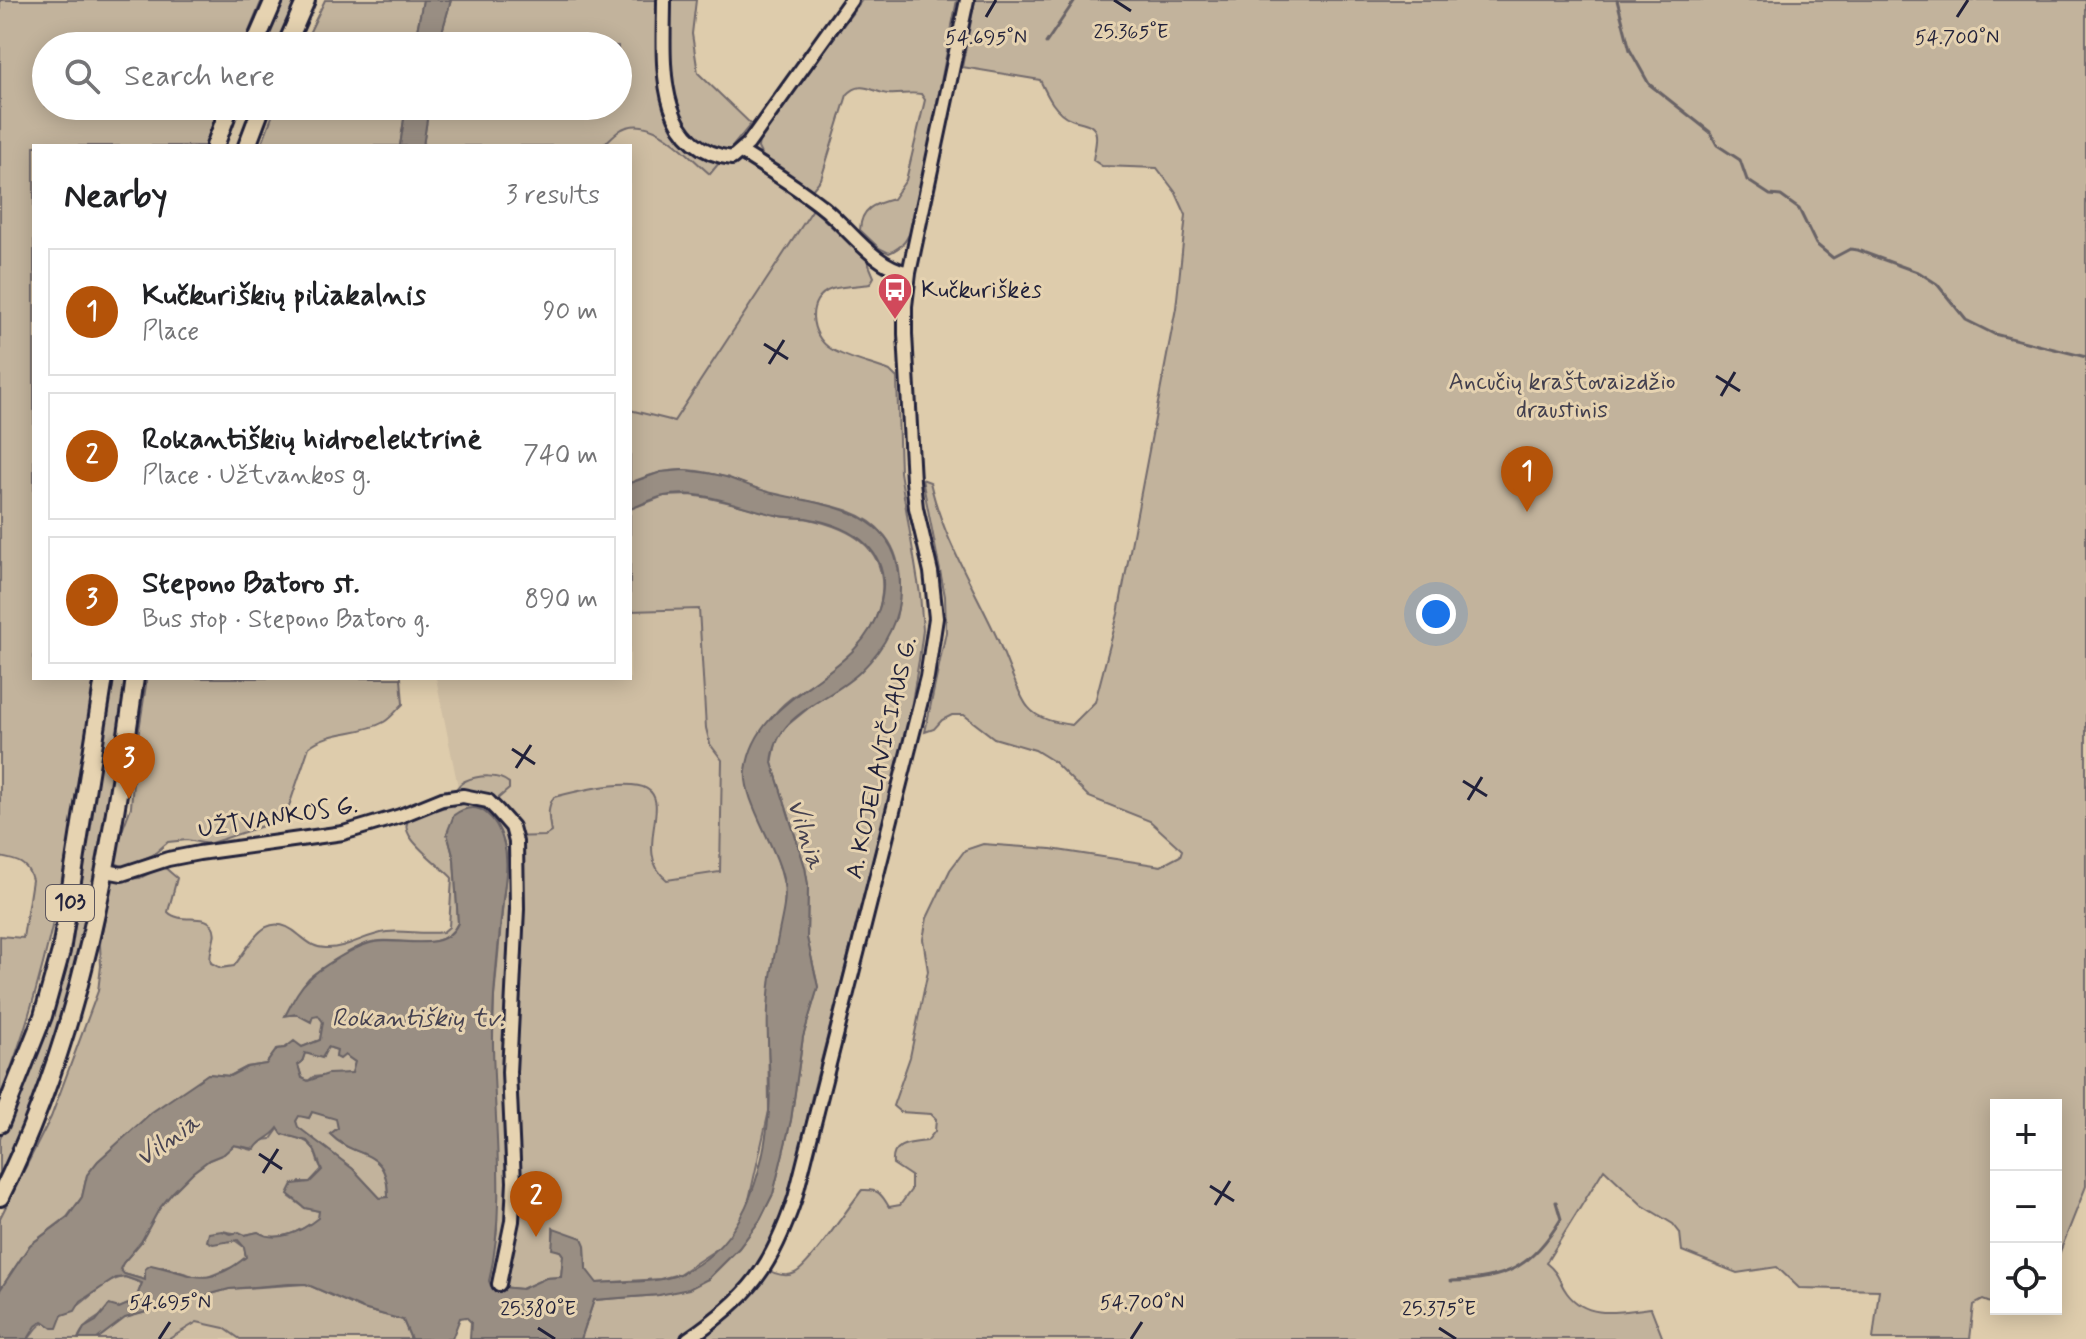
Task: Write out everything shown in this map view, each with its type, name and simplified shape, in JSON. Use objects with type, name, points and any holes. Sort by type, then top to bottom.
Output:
[{"type":"main road","points":[[260,32],[274,0]]},
{"type":"main road","points":[[292,32],[306,0]]},
{"type":"main road","points":[[216,144],[225,120]]},
{"type":"main road","points":[[248,144],[257,120]]},
{"type":"main road","name":"103","points":[[0,1124],[43,1016],[61,951],[104,680]]},
{"type":"main road","name":"103","points":[[0,1197],[55,1070],[81,984],[106,871],[135,680]]},
{"type":"street","points":[[664,0],[665,86],[678,125],[705,151],[732,158],[741,152],[851,0]]},
{"type":"street","name":"A. KOJELAVIČIAUS G.","points":[[688,1339],[742,1297],[760,1276],[785,1228],[807,1153],[927,677],[936,618],[931,572],[913,481],[905,306],[909,273],[967,0]]},
{"type":"street","points":[[741,152],[825,210],[885,265],[909,273]]},
{"type":"street","name":"UŽTVANKOS G.","points":[[106,871],[122,874],[199,853],[343,833],[400,816],[442,799],[463,796],[488,801],[497,810],[512,827],[516,842],[517,909],[509,1072],[512,1221],[499,1284]]},
{"type":"shaded area","points":[[751,124],[759,140],[758,149],[819,201],[674,421],[632,410],[632,144],[604,144],[622,129],[635,125],[657,130],[710,174]]},
{"type":"shaded area","points":[[699,608],[706,728],[710,744],[722,760],[720,872],[667,880],[658,872],[653,861],[652,842],[658,811],[549,804],[551,832],[545,836],[508,837],[499,819],[487,807],[509,789],[466,781],[458,787],[436,680],[632,680],[632,611]]},
{"type":"shaded area","points":[[197,1322],[224,1328],[240,1339],[169,1339]]},
{"type":"green space","points":[[0,0],[262,0],[249,32],[32,32],[32,120],[214,120],[206,144],[32,144],[32,680],[94,680],[60,890],[35,995],[0,1097],[0,936],[23,938],[32,880],[24,866],[0,857]]},
{"type":"green space","points":[[280,0],[298,1],[285,32],[266,32]]},
{"type":"green space","points":[[325,0],[423,0],[417,32],[310,32]]},
{"type":"green space","points":[[451,0],[696,0],[692,34],[698,73],[751,124],[710,174],[669,139],[646,127],[622,129],[604,144],[423,144],[427,120],[632,120],[632,32],[442,32]]},
{"type":"green space","points":[[862,0],[957,0],[913,226],[904,242],[889,253],[860,230],[861,223],[870,208],[893,199],[906,180],[925,100],[921,94],[888,94],[862,87],[852,90],[847,95],[821,179],[812,190],[806,191],[762,156],[758,148],[759,140]]},
{"type":"green space","name":"Ancučių kraštovaizdžio draustinis","points":[[975,0],[2086,0],[2086,1186],[2062,1247],[2062,1099],[1990,1099],[1990,1303],[1983,1300],[1974,1305],[1970,1339],[1873,1339],[1879,1290],[1799,1288],[1777,1267],[1737,1273],[1682,1251],[1680,1233],[1673,1224],[1642,1205],[1604,1169],[1546,1263],[1567,1293],[1585,1308],[1617,1312],[1651,1308],[1663,1339],[581,1339],[594,1300],[659,1295],[708,1279],[739,1248],[760,1220],[773,1194],[791,1120],[803,1037],[818,987],[807,938],[808,885],[805,867],[772,763],[777,738],[896,618],[900,586],[895,555],[885,536],[860,516],[830,505],[781,496],[694,471],[663,472],[632,482],[632,410],[674,421],[813,209],[867,260],[874,277],[870,284],[836,288],[823,294],[817,300],[813,318],[818,336],[831,349],[890,371],[897,378],[900,472],[923,630],[909,720],[812,1096],[789,1201],[760,1266],[782,1275],[795,1273],[819,1248],[862,1190],[878,1193],[889,1207],[900,1205],[911,1190],[911,1176],[893,1164],[893,1157],[903,1145],[927,1141],[935,1131],[936,1119],[931,1114],[900,1112],[893,1106],[910,1057],[928,971],[923,939],[927,918],[950,870],[965,850],[983,844],[1051,849],[1161,866],[1180,856],[1182,850],[1150,821],[1089,797],[1053,761],[1035,750],[994,738],[964,715],[952,715],[925,732],[946,632],[945,596],[922,479],[930,482],[951,543],[998,640],[1020,694],[1028,707],[1043,718],[1072,725],[1095,702],[1118,614],[1176,308],[1186,215],[1176,193],[1157,168],[1102,166],[1093,160],[1095,131],[1060,112],[1040,80],[962,67]]},
{"type":"green space","points":[[271,120],[404,120],[400,144],[262,144]]},
{"type":"green space","points":[[690,495],[721,500],[838,528],[851,534],[871,551],[882,577],[878,611],[861,643],[842,663],[784,704],[769,721],[750,754],[785,888],[784,912],[768,1009],[769,1111],[748,1204],[736,1227],[720,1247],[679,1274],[660,1279],[596,1283],[586,1269],[585,1246],[553,1228],[553,1248],[563,1255],[561,1277],[546,1278],[522,1289],[491,1286],[489,1281],[497,1230],[492,1078],[494,997],[506,871],[505,847],[500,832],[494,820],[481,808],[447,833],[454,859],[458,923],[451,933],[430,942],[368,943],[313,974],[286,1015],[318,1015],[323,1021],[320,1040],[302,1047],[294,1042],[277,1049],[266,1064],[247,1067],[230,1076],[208,1074],[98,1161],[87,1175],[82,1197],[67,1217],[30,1245],[0,1290],[0,1218],[51,1117],[98,991],[100,944],[112,880],[140,878],[163,866],[177,878],[168,912],[173,916],[208,921],[212,925],[215,933],[211,963],[221,968],[234,966],[261,931],[277,924],[287,927],[315,946],[326,948],[387,932],[443,932],[449,927],[452,878],[412,839],[407,822],[414,816],[446,807],[456,789],[465,781],[488,776],[509,783],[509,789],[488,807],[499,819],[508,837],[545,836],[551,832],[549,809],[554,797],[606,786],[637,786],[652,793],[656,807],[652,844],[655,863],[667,880],[720,872],[722,760],[710,744],[706,728],[699,609],[632,611],[632,508],[664,496]]},
{"type":"green space","points":[[110,680],[128,680],[94,896],[48,1069],[0,1185],[0,1138],[53,1004]]},
{"type":"green space","points":[[147,680],[401,680],[403,704],[384,722],[326,738],[309,747],[289,806],[272,823],[208,844],[187,840],[168,842],[153,855],[124,867],[115,863],[119,839],[131,807]]},
{"type":"green space","points":[[328,1047],[337,1050],[336,1057],[345,1055],[355,1062],[352,1073],[313,1077],[308,1081],[302,1078],[298,1065],[305,1053],[323,1057]]},
{"type":"green space","points":[[312,1112],[337,1119],[338,1128],[330,1134],[340,1143],[376,1161],[386,1180],[388,1197],[380,1198],[353,1169],[297,1127],[299,1115],[309,1118]]},
{"type":"green space","points":[[279,1128],[282,1134],[305,1141],[314,1149],[322,1169],[310,1182],[300,1182],[290,1197],[305,1208],[319,1211],[319,1218],[281,1236],[222,1231],[244,1247],[246,1257],[235,1266],[203,1279],[164,1267],[145,1269],[145,1280],[124,1274],[120,1269],[123,1263],[141,1242],[159,1209],[193,1172],[234,1145],[252,1150],[263,1140],[271,1139]]},
{"type":"green space","points":[[125,1277],[142,1283],[135,1302],[114,1307],[88,1324],[78,1339],[28,1339],[40,1325],[59,1321],[62,1315],[100,1288]]},
{"type":"green space","points":[[306,1284],[363,1309],[403,1320],[411,1339],[240,1339],[224,1328],[197,1322],[169,1339],[97,1339],[124,1318],[229,1289]]},
{"type":"water","points":[[423,0],[451,0],[442,32],[417,32]]},
{"type":"water","points":[[404,120],[427,120],[423,144],[400,144]]},
{"type":"water","name":"Rokantiškių tv.","points":[[684,470],[721,476],[766,491],[837,508],[874,526],[887,541],[896,560],[900,597],[890,632],[861,671],[793,719],[776,745],[772,763],[805,867],[808,885],[807,938],[818,987],[803,1037],[791,1120],[773,1194],[760,1220],[739,1248],[708,1279],[689,1289],[659,1295],[594,1300],[581,1339],[470,1339],[471,1322],[466,1317],[460,1318],[452,1339],[411,1339],[403,1320],[363,1309],[306,1284],[289,1284],[229,1289],[125,1318],[97,1339],[78,1339],[84,1328],[96,1321],[109,1305],[119,1308],[135,1301],[142,1283],[125,1277],[116,1278],[81,1301],[75,1311],[62,1315],[57,1328],[43,1321],[28,1339],[0,1339],[0,1290],[30,1245],[68,1217],[82,1197],[87,1175],[98,1161],[152,1112],[208,1074],[230,1076],[247,1067],[266,1064],[277,1049],[285,1048],[294,1041],[302,1047],[320,1040],[323,1022],[318,1015],[313,1016],[311,1022],[296,1014],[285,1016],[305,983],[336,959],[367,944],[430,942],[451,933],[458,923],[454,859],[447,833],[454,815],[472,808],[480,809],[492,819],[501,835],[506,858],[494,996],[498,1212],[489,1281],[491,1286],[522,1289],[546,1278],[561,1277],[563,1255],[552,1249],[554,1228],[582,1238],[586,1269],[597,1283],[671,1277],[702,1262],[720,1246],[746,1206],[766,1136],[770,1099],[769,1000],[785,897],[781,870],[750,796],[746,770],[754,743],[769,721],[852,651],[869,631],[880,606],[883,587],[876,556],[866,544],[840,527],[692,495],[664,496],[632,508],[632,482],[661,472]],"holes":[[[328,1047],[337,1050],[336,1057],[340,1059],[345,1055],[355,1062],[352,1073],[328,1074],[308,1081],[302,1078],[298,1065],[305,1053],[322,1058]],[[312,1112],[336,1119],[338,1128],[330,1134],[377,1161],[387,1180],[388,1197],[380,1198],[353,1169],[298,1127],[296,1121],[299,1116],[309,1118]],[[278,1128],[282,1134],[307,1141],[314,1149],[322,1170],[310,1182],[293,1184],[288,1194],[305,1208],[319,1211],[318,1218],[297,1231],[281,1236],[258,1232],[245,1235],[222,1231],[209,1233],[207,1241],[213,1244],[238,1240],[244,1247],[246,1257],[210,1276],[200,1277],[151,1265],[145,1269],[145,1280],[124,1274],[120,1269],[123,1263],[141,1242],[159,1209],[193,1172],[234,1145],[255,1149]]]},
{"type":"waterway","points":[[1046,43],[1075,0]]},
{"type":"waterway","points":[[1617,0],[1630,50],[1649,84],[1710,132],[1717,145],[1740,160],[1747,180],[1770,195],[1781,196],[1799,209],[1816,244],[1833,258],[1850,249],[1857,250],[1920,273],[1937,284],[1966,320],[1994,334],[2086,357]]},
{"type":"waterway","points":[[1451,1281],[1502,1274],[1528,1259],[1561,1219],[1556,1202]]},
{"type":"place","name":"Kučkuriškės","points":[[895,321]]},
{"type":"place","name":"Kučkuriškių piliakalnis","points":[[1527,512]]},
{"type":"place","name":"Stepono Batoro st.","points":[[129,799]]},
{"type":"place","name":"Rokantiškių hidroelektrinė","points":[[536,1237]]},
{"type":"water label","name":"Vilnia","points":[[805,834]]},
{"type":"water label","name":"Vilnia","points":[[168,1141]]}]
